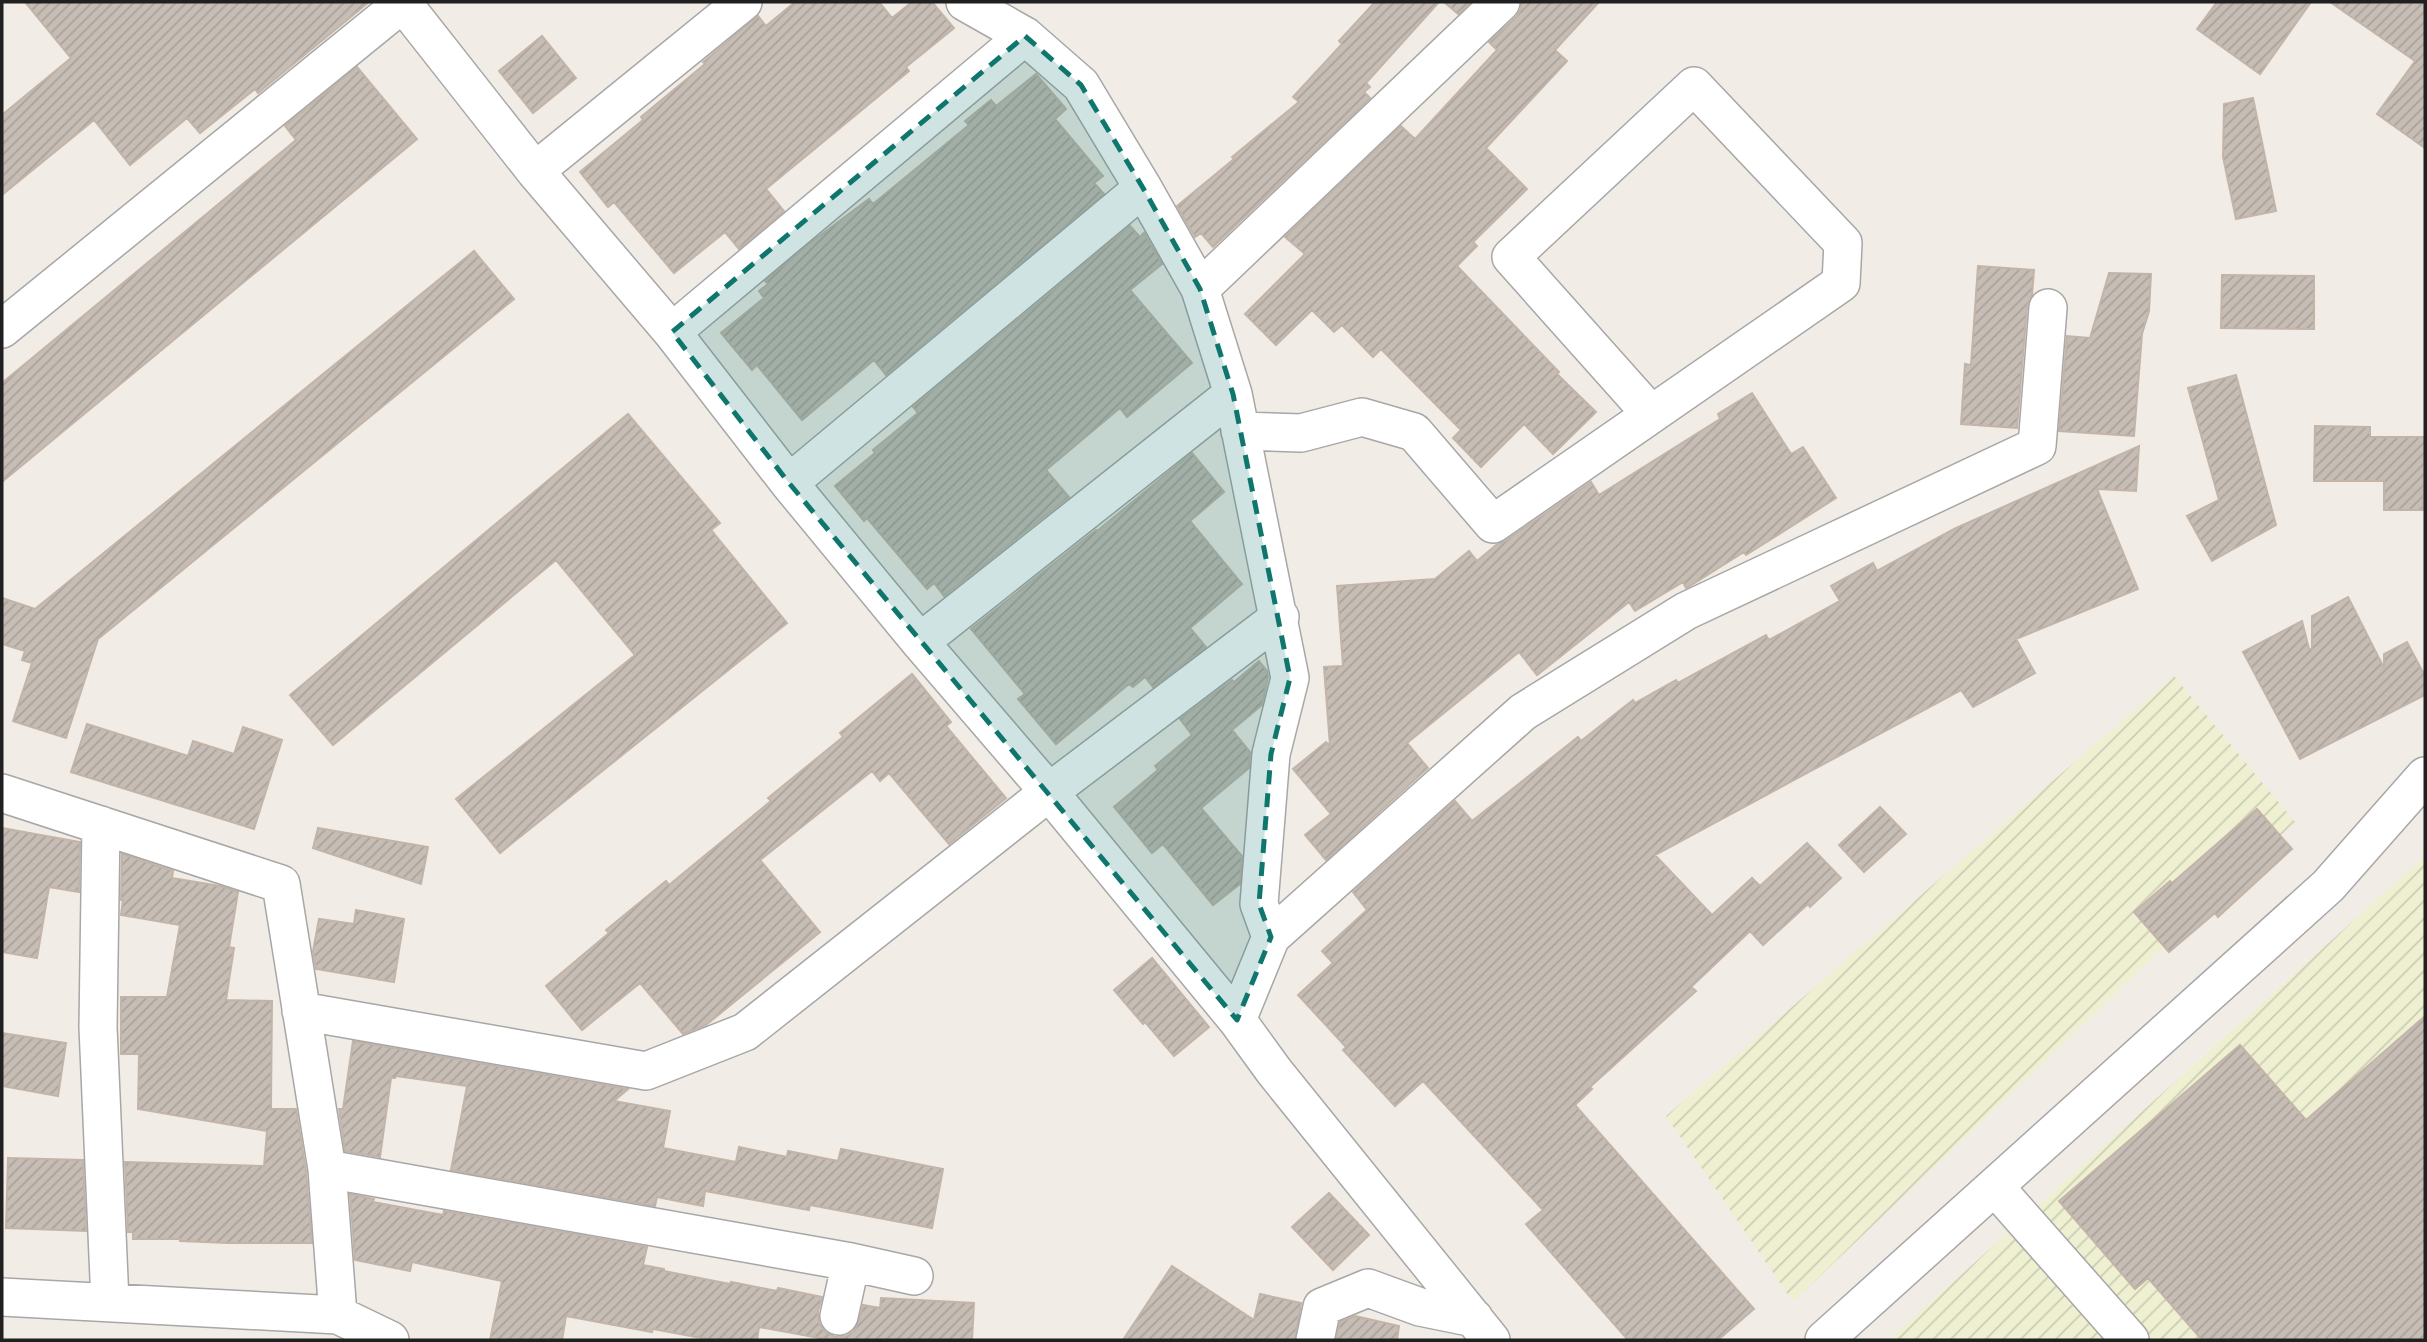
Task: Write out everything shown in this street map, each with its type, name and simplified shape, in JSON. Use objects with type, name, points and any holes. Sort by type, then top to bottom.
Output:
[{"type":"street","points":[[2,330],[403,2],[535,171],[671,332],[920,642],[1049,792],[1237,1020],[1274,1071],[1482,1329]]},
{"type":"street","points":[[535,171],[743,2]]},
{"type":"street","points":[[965,2],[1025,36],[1081,85],[1200,289],[1233,394],[1280,617],[1290,678],[1271,754],[1259,904],[1271,937]]},
{"type":"street","points":[[1200,289],[1501,2]]},
{"type":"street","points":[[671,332],[1025,36]]},
{"type":"street","points":[[1240,431],[1301,433],[1362,417],[1414,432],[1493,524],[1841,283],[1843,243],[1694,86],[1511,257],[1651,414]]},
{"type":"street","points":[[789,482],[1143,188]]},
{"type":"street","points":[[1237,1020],[1271,937],[1523,712],[1686,611],[2037,446],[2048,308]]},
{"type":"street","points":[[920,642],[1233,394]]},
{"type":"street","points":[[301,1011],[646,1071],[745,1032],[1049,792],[1280,617]]},
{"type":"street","points":[[2,793],[281,884],[327,1169],[338,1315]]},
{"type":"street","points":[[1824,1340],[2328,886],[2419,797]]},
{"type":"street","points":[[101,825],[98,1027],[110,1302]]},
{"type":"street","points":[[327,1169],[852,1262],[914,1276]]},
{"type":"street","points":[[1995,1187],[2130,1340]]},
{"type":"street","points":[[839,1316],[852,1262]]},
{"type":"street","points":[[1315,1340],[1322,1307],[1368,1288],[1482,1329]]},
{"type":"street","points":[[2,1297],[338,1315],[390,1340]]},
{"type":"highlighted area","points":[[1025,36],[1081,85],[1143,188],[1200,289],[1233,394],[1290,678],[1271,754],[1259,904],[1271,937],[1237,1020],[789,483],[672,332]]},
{"type":"green space","points":[[2174,676],[2295,822],[1793,1302],[1666,1116]]},
{"type":"green space","points":[[2425,856],[2425,1340],[1889,1340]]},
{"type":"building","points":[[25,2],[369,2],[258,93],[255,89],[200,133],[187,118],[130,165],[94,120],[2,195],[2,115],[71,58]]},
{"type":"building","points":[[795,2],[879,2],[892,18],[912,2],[932,2],[954,28],[906,67],[909,71],[766,189],[784,211],[739,249],[725,232],[674,273],[614,202],[608,207],[580,172],[643,120],[641,117],[758,16],[766,26]]},
{"type":"building","points":[[1375,2],[1439,2],[1366,83],[1370,87],[1364,92],[1370,98],[1213,247],[1201,233],[1195,237],[1177,206],[1299,102],[1293,97],[1342,44],[1339,41]]},
{"type":"building","points":[[1444,2],[1471,2],[1458,14]]},
{"type":"building","points":[[1521,2],[1599,2],[1555,50],[1567,61],[1486,148],[1527,189],[1473,242],[1477,246],[1457,266],[1596,412],[1553,454],[1524,424],[1481,467],[1453,438],[1461,430],[1381,349],[1373,357],[1342,325],[1334,332],[1312,310],[1276,345],[1245,314],[1305,254],[1285,237],[1401,126],[1415,139],[1497,50],[1489,42],[1516,17],[1521,9]]},
{"type":"building","points":[[2217,2],[2311,2],[2260,74],[2197,29]]},
{"type":"building","points":[[2330,2],[2425,2],[2425,148],[2377,114],[2415,61]]},
{"type":"building","points":[[542,36],[576,78],[533,113],[499,71]]},
{"type":"building","points":[[357,67],[417,139],[2,482],[2,383],[296,140],[285,126]]},
{"type":"building","points":[[1036,74],[1066,109],[1055,119],[1103,176],[1094,183],[1104,194],[886,375],[874,360],[802,420],[757,365],[752,370],[721,333],[764,298],[759,291],[768,284],[765,281],[810,243],[869,199],[873,204],[969,125],[965,121],[991,100],[996,106]]},
{"type":"building","points":[[2253,98],[2276,211],[2236,219],[2223,157],[2224,104]]},
{"type":"building","points":[[1130,226],[1140,237],[1144,233],[1162,264],[1130,290],[1192,363],[1127,417],[1120,408],[1046,470],[1069,497],[944,596],[934,583],[927,589],[867,518],[864,521],[835,486],[918,413],[913,407]]},
{"type":"building","points":[[474,251],[514,299],[98,639],[66,738],[13,721],[32,663],[22,660],[25,651],[2,644],[2,598],[35,609]]},
{"type":"building","points":[[1978,266],[2034,270],[2032,295],[2027,306],[2017,428],[1961,424],[1965,364],[1971,365]]},
{"type":"building","points":[[2109,273],[2151,274],[2149,311],[2142,334],[2134,436],[2059,431],[2067,336],[2090,338]]},
{"type":"building","points":[[2222,275],[2314,276],[2314,329],[2221,328]]},
{"type":"building","points":[[2236,375],[2276,525],[2212,561],[2187,516],[2219,500],[2188,388]]},
{"type":"building","points":[[1752,393],[1791,454],[1803,447],[1836,498],[1746,555],[1744,552],[1690,586],[1686,588],[1683,582],[1635,611],[1629,602],[1537,675],[1519,652],[1407,743],[1428,768],[1326,860],[1305,835],[1331,814],[1293,769],[1326,742],[1330,746],[1324,667],[1343,666],[1337,586],[1435,579],[1469,551],[1477,561],[1496,545],[1591,482],[1599,495],[1720,419],[1718,414]]},
{"type":"building","points":[[628,414],[720,523],[711,530],[787,623],[500,853],[456,799],[635,655],[556,560],[333,745],[290,695]]},
{"type":"building","points":[[2315,426],[2370,427],[2370,437],[2425,437],[2423,510],[2384,510],[2384,481],[2314,481]]},
{"type":"building","points":[[2139,446],[2136,491],[2097,489],[2138,589],[2016,639],[2035,673],[1973,707],[1961,690],[1655,855],[1712,915],[1752,878],[1760,886],[1807,843],[1841,878],[1763,945],[1750,931],[1691,987],[1696,991],[1590,1087],[1592,1089],[1575,1105],[1754,1309],[1718,1340],[1628,1340],[1526,1224],[1543,1210],[1423,1081],[1395,1106],[1343,1050],[1346,1047],[1298,995],[1333,963],[1322,951],[1367,910],[1353,892],[1455,801],[1472,821],[1578,737],[1581,741],[1633,700],[1635,703],[1676,680],[1678,683],[1766,635],[1769,640],[1840,601],[1831,586],[1873,563],[1877,571],[1954,529]]},
{"type":"building","points":[[1192,453],[1224,492],[1190,521],[1242,584],[1190,628],[1206,647],[1153,687],[1145,677],[1133,687],[1129,684],[1056,744],[1018,699],[1025,694],[971,629]]},
{"type":"building","points":[[2348,597],[2384,668],[2384,654],[2407,642],[2425,676],[2425,695],[2300,759],[2243,652],[2302,621],[2309,649],[2312,649],[2312,616]]},
{"type":"building","points":[[1259,661],[1268,677],[1262,705],[1232,730],[1250,752],[1249,768],[1201,808],[1242,856],[1240,884],[1213,905],[1163,844],[1152,853],[1114,807],[1158,770],[1155,766],[1192,735],[1180,719],[1232,680],[1234,682]]},
{"type":"building","points":[[912,674],[951,722],[946,726],[1006,798],[949,844],[889,773],[880,781],[872,771],[760,860],[820,932],[706,1025],[683,1034],[640,983],[582,1030],[546,986],[609,933],[606,930],[666,881],[669,885],[771,801],[768,798],[843,737],[840,733]]},
{"type":"building","points":[[87,724],[188,756],[193,741],[234,754],[243,727],[282,740],[254,829],[71,772]]},
{"type":"building","points":[[1880,807],[1906,834],[1864,872],[1839,845]]},
{"type":"building","points":[[2257,809],[2292,849],[2218,917],[2215,913],[2169,952],[2134,912],[2170,881],[2172,883]]},
{"type":"building","points":[[2,828],[80,842],[79,892],[49,887],[37,958],[2,952]]},
{"type":"building","points":[[318,828],[428,847],[421,884],[313,848]]},
{"type":"building","points":[[122,854],[173,871],[172,878],[220,886],[238,892],[229,947],[234,948],[226,1000],[272,1001],[271,1109],[296,1109],[306,1171],[312,1243],[133,1239],[133,1232],[128,1232],[125,1162],[264,1166],[267,1131],[138,1109],[139,1054],[121,1054],[121,997],[167,997],[180,925],[121,915]]},
{"type":"building","points":[[356,910],[404,919],[394,982],[316,969],[313,951],[319,919],[354,924]]},
{"type":"building","points":[[1152,958],[1209,1027],[1174,1056],[1114,990]]},
{"type":"building","points":[[2425,1016],[2425,1340],[2202,1340],[2148,1278],[2135,1289],[2059,1201],[2240,1045],[2306,1120]]},
{"type":"building","points":[[2,1033],[66,1043],[58,1096],[2,1086]]},
{"type":"building","points":[[353,1041],[628,1089],[614,1101],[670,1111],[663,1148],[736,1162],[739,1147],[787,1157],[788,1151],[838,1161],[841,1149],[943,1169],[932,1228],[810,1205],[809,1210],[705,1191],[703,1206],[657,1197],[655,1206],[451,1170],[467,1086],[396,1076],[391,1078],[380,1157],[345,1151],[339,1109],[343,1109]]},
{"type":"building","points":[[8,1158],[83,1160],[86,1231],[6,1228]]},
{"type":"building","points":[[1329,1193],[1369,1235],[1333,1270],[1292,1227]]},
{"type":"building","points":[[350,1194],[374,1199],[373,1202],[443,1215],[444,1211],[647,1247],[643,1265],[664,1271],[730,1284],[731,1282],[777,1291],[778,1288],[822,1297],[818,1311],[819,1323],[825,1332],[835,1337],[846,1336],[854,1331],[863,1305],[880,1308],[881,1298],[974,1303],[972,1340],[830,1340],[759,1327],[757,1340],[712,1340],[566,1316],[562,1340],[490,1340],[502,1281],[412,1262],[410,1271],[355,1260]]},
{"type":"building","points":[[1172,1266],[1254,1320],[1260,1294],[1301,1303],[1295,1340],[1123,1340]]},
{"type":"building","points":[[1355,1316],[1399,1326],[1397,1340],[1336,1340],[1340,1322]]}]
